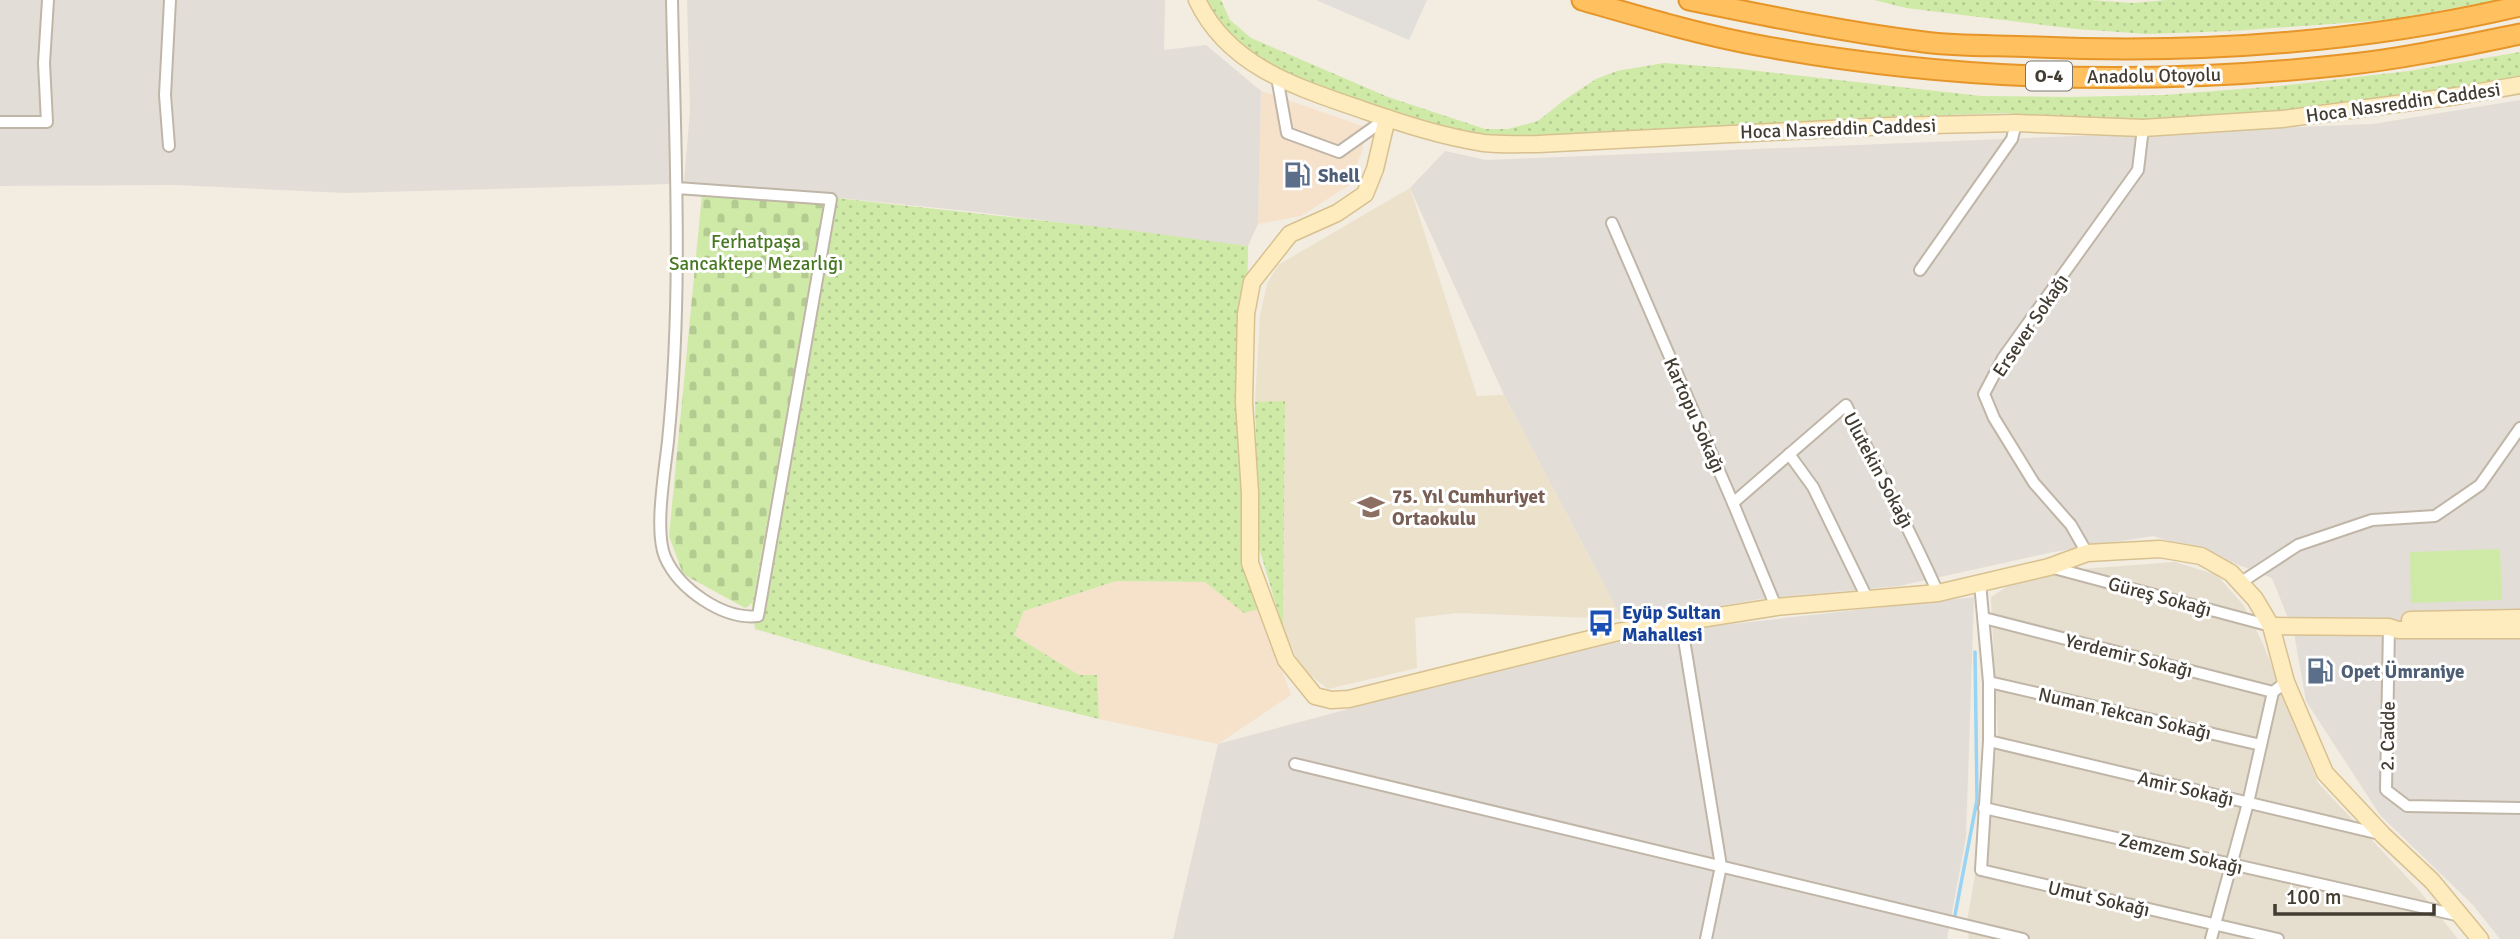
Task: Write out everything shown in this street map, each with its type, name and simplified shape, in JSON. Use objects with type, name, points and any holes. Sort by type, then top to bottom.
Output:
[{"type":"highway","name":"Anadolu Otoyolu","points":[[1582,0],[1761,46],[1889,65],[2062,76],[2193,76],[2344,65],[2520,34]]},
{"type":"highway","name":"Anadolu Otoyolu","points":[[1689,0],[1776,18],[1927,43],[2063,48],[2198,48],[2368,34],[2520,6]]},
{"type":"street","points":[[0,122],[47,122],[44,63],[48,0]]},
{"type":"street","points":[[169,146],[165,95],[170,0]]},
{"type":"street","points":[[672,0],[678,280],[675,357],[661,531],[664,555],[675,575],[695,594],[722,609],[746,617],[758,616],[831,199],[677,188]]},
{"type":"street","name":"Hoca Nasreddin Caddesi","points":[[1197,0],[1215,32],[1239,53],[1297,87],[1441,134],[1487,143],[1538,144],[1752,131],[2016,123],[2143,128],[2282,119],[2432,100],[2520,85]]},
{"type":"street","points":[[1277,77],[1287,132],[1339,152],[1387,118]]},
{"type":"street","points":[[1387,118],[1375,169],[1365,194],[1337,213],[1290,234],[1252,282],[1248,303],[1244,402],[1250,493],[1250,563],[1286,660],[1311,694],[1339,700],[1618,632],[1681,621],[1776,607],[1938,593],[2049,567],[2087,553],[2160,549],[2201,556],[2231,573],[2255,599],[2271,626],[2280,687],[2325,774],[2383,835],[2432,881],[2480,939]]},
{"type":"street","points":[[1920,270],[2012,139],[2016,123]]},
{"type":"street","name":"Ersever Sokağı","points":[[2087,553],[2071,526],[2034,483],[1994,418],[1984,394],[2003,358],[2138,170],[2143,128]]},
{"type":"street","name":"Kartopu Sokağı","points":[[1612,223],[1776,607]]},
{"type":"street","name":"Ulutekin Sokağı","points":[[1733,503],[1846,405],[1909,527],[1938,593]]},
{"type":"street","points":[[2240,583],[2298,545],[2372,520],[2435,516],[2480,485],[2520,428]]},
{"type":"street","points":[[1789,454],[1813,487],[1868,600]]},
{"type":"street","name":"Güreş Sokağı","points":[[2049,567],[2271,626]]},
{"type":"street","points":[[1980,583],[1990,682],[1984,808]]},
{"type":"street","name":"Yerdemir Sokağı","points":[[1984,618],[2280,687]]},
{"type":"street","points":[[2389,627],[2399,620],[2520,618]]},
{"type":"street","points":[[1681,621],[1721,866],[1706,939]]},
{"type":"street","points":[[2271,626],[2389,627],[2398,630],[2520,629]]},
{"type":"street","name":"2. Cadde","points":[[2389,627],[2386,790],[2407,806],[2520,808]]},
{"type":"street","name":"Numan Tekcan Sokağı","points":[[1990,682],[2261,745]]},
{"type":"street","points":[[2211,939],[2261,745],[2280,687]]},
{"type":"street","name":"Amir Sokağı","points":[[1989,741],[2383,835]]},
{"type":"street","points":[[1295,764],[1721,866],[1985,934],[2023,939]]},
{"type":"street","name":"Zemzem Sokağı","points":[[1984,808],[2461,916]]},
{"type":"street","name":"Umut Sokağı","points":[[1984,808],[1981,870],[2278,939]]},
{"type":"shaded area","points":[[0,0],[669,0],[672,184],[345,193],[174,185],[0,186]]},
{"type":"shaded area","points":[[687,0],[1165,0],[1164,50],[1206,45],[1261,91],[1258,224],[1248,246],[977,212],[684,182],[690,111]]},
{"type":"shaded area","points":[[1316,0],[1427,0],[1409,40]]},
{"type":"shaded area","points":[[1261,91],[1365,127],[1362,151],[1349,185],[1301,216],[1258,224]]},
{"type":"shaded area","points":[[2520,100],[2520,939],[2500,939],[2473,905],[2380,815],[2306,701],[2294,633],[2272,578],[2216,556],[2153,536],[2053,552],[1899,586],[1760,599],[1680,613],[1622,619],[1504,395],[1410,188],[1445,151],[1486,160],[2373,124]]},
{"type":"shaded area","points":[[1410,188],[1477,396],[1504,395],[1622,619],[1457,613],[1415,618],[1417,668],[1328,689],[1301,668],[1283,628],[1285,402],[1255,402],[1260,316],[1267,284],[1278,265]]},
{"type":"shaded area","points":[[2175,562],[2217,575],[2244,606],[2263,644],[2318,783],[2418,889],[2458,939],[1969,939],[1967,922],[1998,739],[1991,597],[2013,583],[2083,569]]},
{"type":"shaded area","points":[[1116,581],[1205,582],[1244,612],[1259,609],[1291,695],[1218,744],[1099,719],[1097,676],[1079,675],[1014,635],[1024,611]]},
{"type":"shaded area","points":[[1974,597],[1966,837],[1947,939],[1173,939],[1218,744],[1588,645],[1705,627]]},
{"type":"green space","points":[[1206,0],[1221,0],[1230,20],[1251,38],[1388,97],[1485,129],[1508,129],[1538,121],[1596,79],[1617,71],[1664,63],[1981,96],[2164,95],[2279,86],[2409,71],[2520,52],[2520,79],[2331,109],[2141,124],[2005,113],[1886,117],[1543,139],[1489,138],[1444,129],[1330,92],[1253,57],[1226,33],[1212,15]]},
{"type":"green space","points":[[1874,0],[2089,0],[2133,3],[2167,0],[2499,0],[2386,20],[2147,34],[2076,29],[1906,8]]},
{"type":"green space","name":"Ferhatpaşa Sancaktepe Mezarlığı","points":[[703,184],[827,197],[752,603],[745,608],[683,574],[669,536]]},
{"type":"green space","points":[[827,197],[1248,246],[1244,547],[1259,609],[1244,613],[1205,582],[1116,581],[1024,611],[1014,635],[1079,675],[1097,675],[1099,719],[869,662],[755,629],[752,603]]},
{"type":"green space","points":[[1285,401],[1283,628],[1259,548],[1255,402]]},
{"type":"green space","points":[[2500,549],[2502,600],[2411,603],[2410,552]]},
{"type":"waterway","points":[[1955,915],[1977,800],[1975,652]]},
{"type":"place","name":"Shell","points":[[1297,175]]},
{"type":"place","name":"75. Yıl Cumhuriyet Ortaokulu","points":[[1371,507]]},
{"type":"place","name":"Eyüp Sultan Mahallesi","points":[[1601,623]]},
{"type":"place","name":"Opet Ümraniye","points":[[2320,671]]}]
